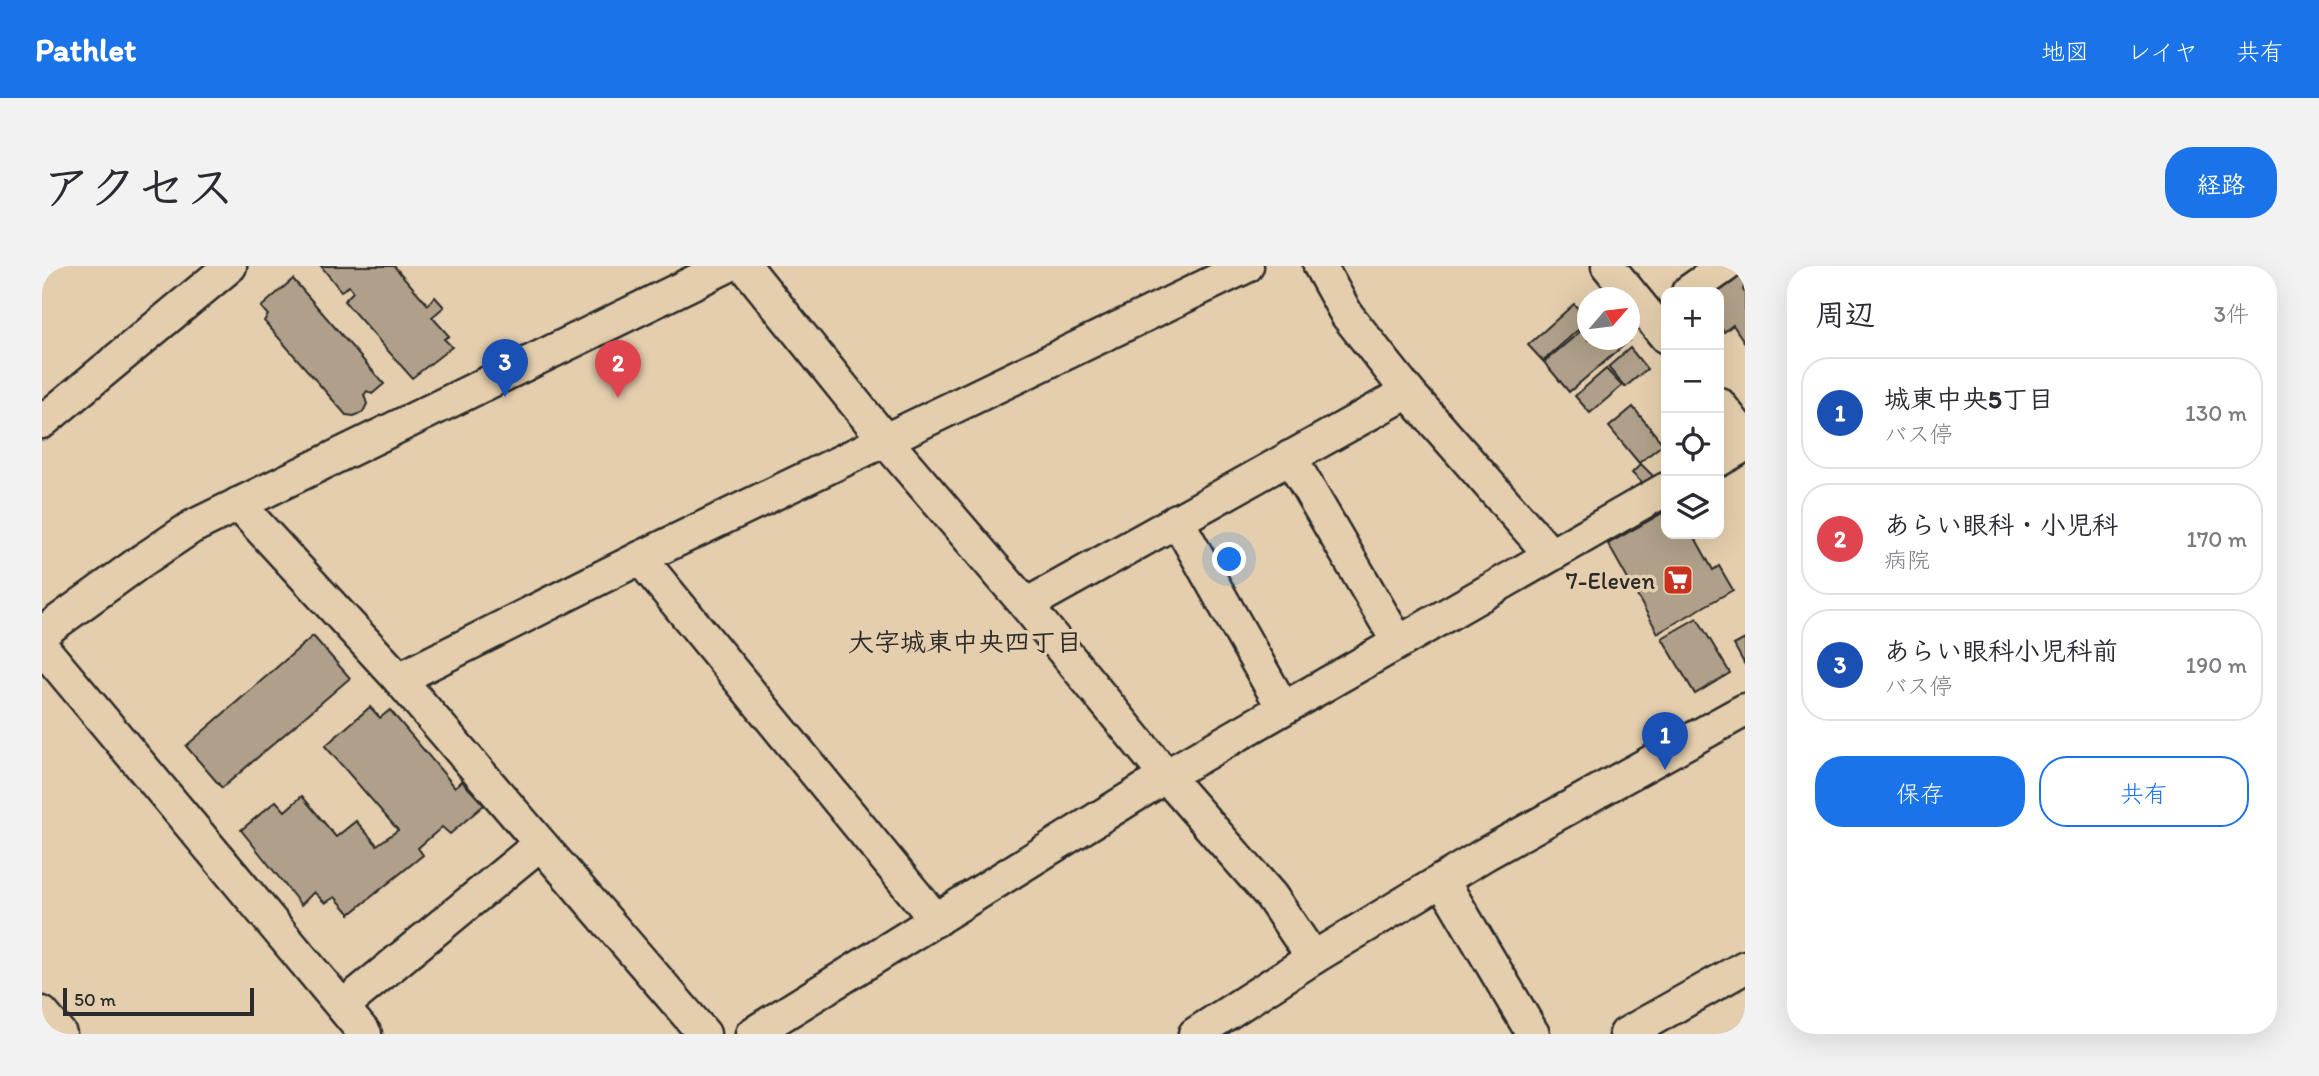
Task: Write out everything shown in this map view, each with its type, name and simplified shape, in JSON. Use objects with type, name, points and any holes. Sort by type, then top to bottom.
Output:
[{"type":"street","points":[[42,422],[230,266]]},
{"type":"street","points":[[42,633],[192,527],[727,266]]},
{"type":"street","points":[[745,266],[885,440],[1026,605],[1166,776],[1271,896],[1313,958]]},
{"type":"street","points":[[399,679],[640,558],[1247,266]]},
{"type":"street","points":[[1320,266],[1347,315],[1408,391],[1550,554]]},
{"type":"street","points":[[1608,266],[1661,321]]},
{"type":"street","points":[[1695,287],[1725,266]]},
{"type":"street","points":[[1026,605],[1408,391]]},
{"type":"street","points":[[1724,410],[1745,437]]},
{"type":"street","points":[[1724,457],[1745,445]]},
{"type":"street","points":[[1290,457],[1398,642]]},
{"type":"street","points":[[751,1034],[1166,776],[1661,492]]},
{"type":"street","points":[[238,504],[399,679],[704,1034]]},
{"type":"street","points":[[1177,520],[1283,708]]},
{"type":"street","points":[[640,558],[936,920]]},
{"type":"street","points":[[42,647],[365,1034]]},
{"type":"street","points":[[1195,1034],[1442,880],[1745,710]]},
{"type":"street","points":[[342,1006],[540,844]]},
{"type":"street","points":[[1442,880],[1533,1034]]},
{"type":"street","points":[[1626,1034],[1745,967]]},
{"type":"street","points":[[42,1013],[60,1034]]},
{"type":"building","points":[[321,266],[394,266],[428,305],[435,297],[444,307],[432,317],[449,336],[444,339],[452,347],[412,378],[344,301],[353,292],[349,286],[341,291]]},
{"type":"building","points":[[1741,276],[1745,282],[1745,343],[1733,325],[1724,332],[1724,287]]},
{"type":"building","points":[[293,279],[384,384],[372,394],[367,391],[364,395],[367,404],[363,412],[354,416],[346,415],[264,321],[268,315],[261,307]]},
{"type":"building","points":[[1574,304],[1577,308],[1577,331],[1543,361],[1528,345]]},
{"type":"building","points":[[1577,334],[1577,350],[1618,350],[1569,392],[1544,362]]},
{"type":"building","points":[[1628,350],[1632,350],[1647,369],[1625,387],[1608,367]]},
{"type":"building","points":[[1606,369],[1622,386],[1590,413],[1575,396]]},
{"type":"building","points":[[1633,407],[1661,442],[1661,446],[1639,463],[1609,427]]},
{"type":"building","points":[[1641,464],[1654,477],[1645,486],[1632,473]]},
{"type":"building","name":"7-Eleven","points":[[1661,514],[1661,539],[1696,539],[1713,570],[1719,566],[1733,590],[1658,633],[1608,544]]},
{"type":"building","points":[[1697,618],[1730,673],[1695,694],[1662,638]]},
{"type":"building","points":[[313,636],[350,678],[222,788],[186,746]]},
{"type":"building","points":[[1745,639],[1745,665],[1734,645]]},
{"type":"building","points":[[370,707],[380,718],[390,710],[455,787],[462,781],[484,805],[450,834],[442,827],[418,848],[423,855],[350,914],[335,897],[325,903],[314,892],[301,905],[241,830],[276,801],[285,811],[302,796],[336,837],[356,821],[377,845],[398,830],[325,746]]},
{"type":"place","name":"あらい眼科小児科前","points":[[505,397]]},
{"type":"place","name":"あらい眼科・小児科","points":[[618,398]]},
{"type":"place","name":"7-Eleven","points":[[1678,580]]},
{"type":"place","name":"城東中央5丁目","points":[[1665,770]]},
{"type":"district","name":"大字城東中央四丁目","points":[[965,642]]}]
